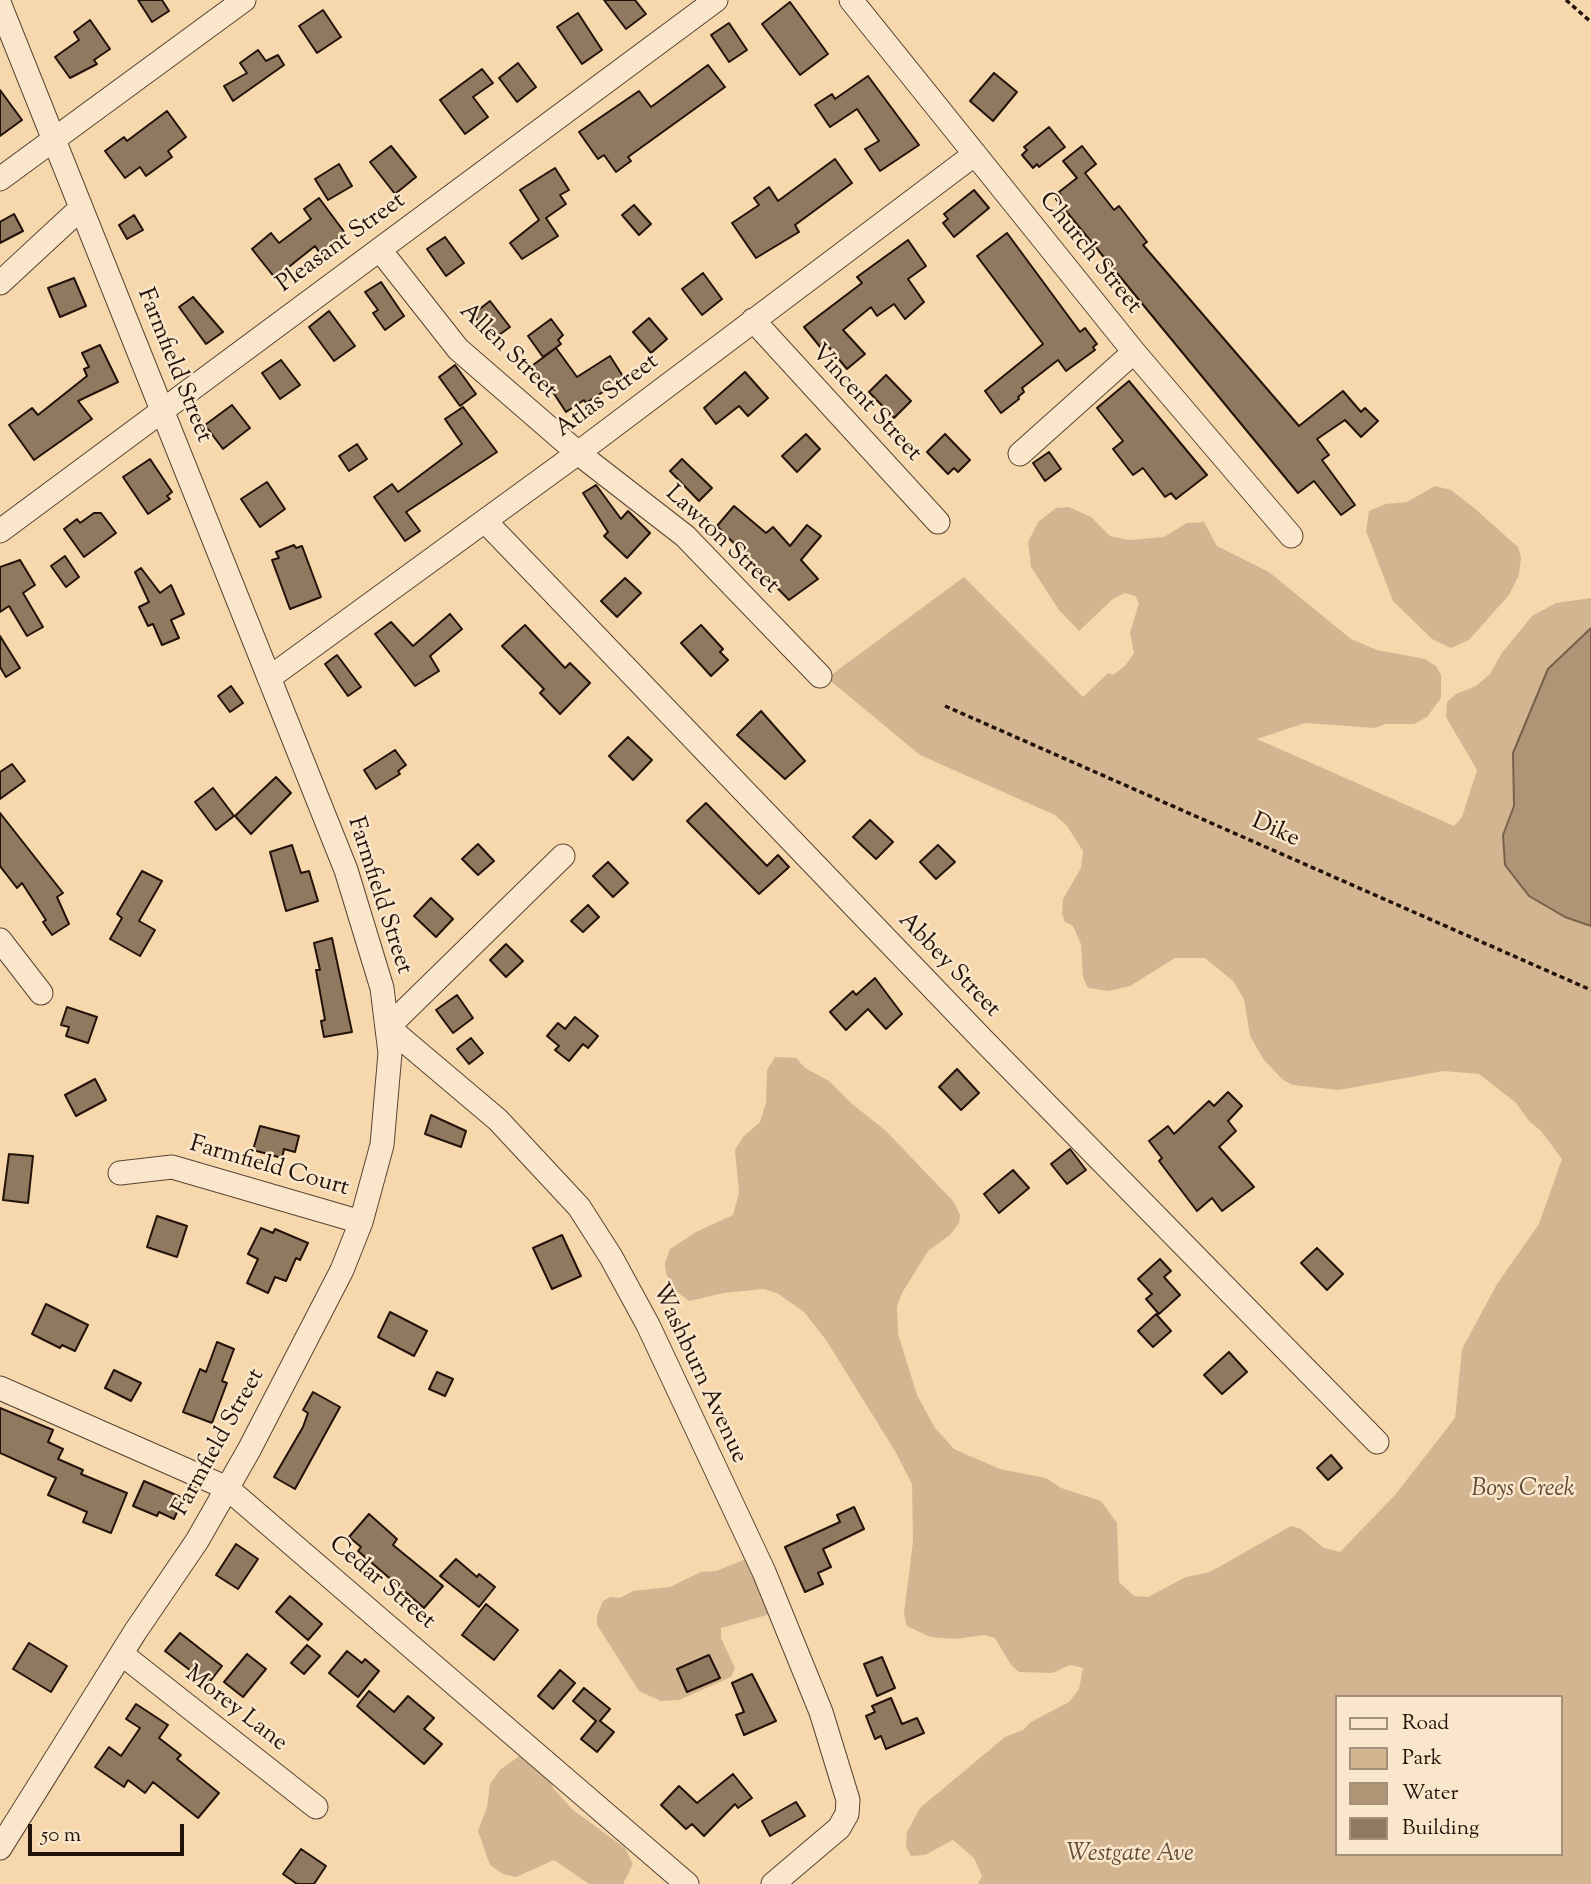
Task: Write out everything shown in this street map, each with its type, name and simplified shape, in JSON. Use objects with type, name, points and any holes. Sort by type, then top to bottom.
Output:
[{"type":"street","points":[[0,179],[244,0]]},
{"type":"street","name":"Pleasant Street","points":[[0,531],[716,0]]},
{"type":"street","name":"Church Street","points":[[851,0],[1134,352],[1291,536]]},
{"type":"street","name":"Farmfield Street","points":[[0,5],[360,909],[382,988],[388,1027],[388,1106],[382,1145],[361,1222],[342,1270],[227,1488],[0,1848]]},
{"type":"street","name":"Atlas Street","points":[[269,678],[578,453],[975,154]]},
{"type":"street","points":[[0,283],[81,208]]},
{"type":"street","name":"Allen Street","points":[[380,250],[458,349],[578,453]]},
{"type":"street","name":"Vincent Street","points":[[753,320],[938,522]]},
{"type":"street","points":[[1020,454],[1134,352]]},
{"type":"street","name":"Lawton Street","points":[[578,453],[685,536],[820,676]]},
{"type":"street","name":"Abbey Street","points":[[485,522],[953,1009],[1377,1442]]},
{"type":"street","points":[[388,1027],[563,856]]},
{"type":"street","points":[[0,940],[41,993]]},
{"type":"street","name":"Washburn Avenue","points":[[388,1027],[498,1120],[579,1207],[611,1257],[648,1325],[764,1572],[825,1724],[848,1800],[847,1814],[828,1840],[773,1884]]},
{"type":"street","name":"Farmfield Court","points":[[120,1173],[172,1167],[361,1222]]},
{"type":"street","name":"Cedar Street","points":[[0,1388],[227,1488],[687,1884]]},
{"type":"street","name":"Morey Lane","points":[[123,1655],[316,1807]]},
{"type":"path","points":[[1566,0],[1591,23]]},
{"type":"path","name":"Dike","points":[[945,706],[1591,990]]},
{"type":"green space","points":[[1435,486],[1451,490],[1473,507],[1518,547],[1521,557],[1519,575],[1509,595],[1469,640],[1451,648],[1432,639],[1393,601],[1366,531],[1369,511],[1386,504],[1407,502]]},
{"type":"green space","points":[[1069,507],[1091,517],[1110,536],[1129,540],[1164,537],[1187,523],[1204,522],[1217,546],[1269,572],[1351,639],[1377,650],[1425,659],[1436,666],[1441,675],[1441,698],[1427,717],[1414,724],[1385,724],[1375,728],[1305,723],[1257,739],[1454,826],[1462,817],[1477,770],[1446,717],[1447,702],[1456,694],[1476,686],[1490,674],[1501,654],[1532,616],[1556,603],[1591,598],[1591,1884],[978,1884],[982,1876],[974,1858],[953,1840],[925,1855],[911,1856],[906,1846],[907,1832],[920,1808],[1005,1737],[1023,1730],[1031,1722],[1069,1702],[1079,1689],[1083,1668],[1070,1665],[1052,1673],[1019,1672],[1011,1665],[995,1638],[984,1635],[955,1639],[930,1637],[907,1626],[904,1614],[913,1541],[912,1484],[895,1451],[826,1340],[804,1312],[777,1293],[763,1289],[724,1293],[689,1301],[673,1289],[666,1273],[665,1263],[670,1249],[696,1232],[733,1215],[739,1193],[735,1150],[743,1137],[760,1122],[766,1103],[767,1070],[775,1057],[796,1058],[805,1068],[829,1081],[886,1131],[954,1202],[960,1215],[959,1223],[950,1235],[928,1251],[902,1293],[897,1307],[898,1334],[917,1395],[935,1428],[954,1449],[1000,1469],[1046,1478],[1061,1488],[1101,1501],[1117,1523],[1119,1582],[1134,1596],[1148,1597],[1186,1577],[1210,1572],[1291,1526],[1301,1529],[1324,1548],[1340,1552],[1395,1495],[1455,1418],[1462,1349],[1497,1284],[1539,1224],[1562,1159],[1541,1131],[1529,1121],[1516,1103],[1479,1074],[1443,1071],[1339,1090],[1293,1085],[1283,1080],[1264,1060],[1250,1036],[1244,999],[1233,981],[1205,958],[1175,958],[1130,986],[1109,991],[1088,988],[1083,977],[1081,944],[1073,926],[1065,922],[1062,914],[1063,899],[1081,868],[1083,851],[1067,826],[1055,815],[920,755],[827,678],[964,577],[1083,697],[1108,673],[1113,675],[1125,666],[1134,653],[1130,633],[1139,603],[1135,596],[1125,593],[1114,598],[1079,631],[1059,610],[1031,567],[1028,542],[1038,522],[1056,508]]},
{"type":"green space","points":[[746,1559],[774,1613],[721,1628],[721,1638],[735,1668],[731,1677],[679,1700],[661,1701],[639,1691],[597,1625],[597,1615],[603,1601],[610,1597],[620,1598],[633,1591],[670,1587],[701,1572],[716,1571]]},
{"type":"green space","points":[[522,1754],[547,1770],[553,1788],[573,1810],[625,1848],[633,1864],[623,1884],[589,1884],[554,1860],[516,1877],[503,1874],[490,1865],[478,1831],[487,1807],[490,1784],[500,1770]]},
{"type":"water","points":[[1591,628],[1591,926],[1565,917],[1529,896],[1505,865],[1503,835],[1514,806],[1513,753],[1548,669]]},
{"type":"building","points":[[138,0],[162,0],[169,11],[152,22]]},
{"type":"building","points":[[604,0],[635,0],[646,14],[626,29]]},
{"type":"building","points":[[790,2],[828,54],[800,75],[762,24]]},
{"type":"building","points":[[323,10],[341,37],[317,53],[299,26]]},
{"type":"building","points":[[578,13],[602,50],[582,64],[557,27]]},
{"type":"building","points":[[90,20],[110,49],[94,60],[97,64],[70,78],[55,57],[79,40],[74,32]]},
{"type":"building","points":[[729,23],[747,50],[729,62],[711,35]]},
{"type":"building","points":[[258,50],[266,61],[278,55],[284,65],[233,101],[224,86],[247,73],[240,63]]},
{"type":"building","points":[[518,63],[536,87],[517,102],[499,78]]},
{"type":"building","points":[[708,65],[725,87],[628,157],[631,161],[616,172],[604,155],[598,159],[579,132],[639,91],[651,107]]},
{"type":"building","points":[[482,69],[493,83],[473,97],[488,117],[465,134],[440,100]]},
{"type":"building","points":[[994,73],[1017,92],[993,121],[970,101]]},
{"type":"building","points":[[868,76],[919,145],[880,171],[865,149],[879,141],[857,109],[830,127],[815,105],[832,94],[835,99]]},
{"type":"building","points":[[0,90],[22,120],[0,136]]},
{"type":"building","points":[[167,111],[186,137],[168,151],[172,157],[146,176],[140,167],[125,178],[105,151],[124,137],[127,141]]},
{"type":"building","points":[[1049,127],[1065,147],[1039,167],[1037,164],[1033,168],[1022,155],[1027,150],[1024,147]]},
{"type":"building","points":[[391,146],[416,177],[395,194],[370,162]]},
{"type":"building","points":[[1082,146],[1096,164],[1085,173],[1114,210],[1119,206],[1147,242],[1143,245],[1299,426],[1343,391],[1361,412],[1365,408],[1378,421],[1361,437],[1345,420],[1317,439],[1329,455],[1322,460],[1355,505],[1341,515],[1314,481],[1298,493],[1056,199],[1061,195],[1059,192],[1077,178],[1063,161]]},
{"type":"building","points":[[835,159],[852,183],[795,225],[799,232],[756,258],[732,223],[759,205],[754,198],[769,187],[778,201]]},
{"type":"building","points":[[339,164],[352,186],[328,200],[315,179]]},
{"type":"building","points":[[555,168],[569,190],[560,195],[566,204],[546,218],[558,236],[522,259],[510,243],[539,220],[520,190]]},
{"type":"building","points":[[974,190],[989,208],[954,237],[943,223],[948,219],[944,214]]},
{"type":"building","points":[[319,198],[345,233],[319,252],[315,246],[275,278],[252,249],[271,233],[279,243],[311,219],[304,209]]},
{"type":"building","points":[[634,205],[651,224],[639,235],[622,215]]},
{"type":"building","points":[[14,214],[23,231],[0,243],[0,222]]},
{"type":"building","points":[[134,215],[143,230],[127,239],[119,225]]},
{"type":"building","points":[[1007,233],[1080,332],[1085,328],[1097,344],[1093,347],[1095,350],[1066,371],[1058,360],[1022,388],[1024,392],[1019,399],[1001,413],[985,391],[1043,344],[977,256]]},
{"type":"building","points":[[445,237],[464,263],[446,276],[427,249]]},
{"type":"building","points":[[908,240],[926,266],[908,279],[924,302],[905,319],[894,304],[877,316],[871,307],[843,330],[865,354],[847,369],[826,344],[821,348],[804,327],[862,283],[857,277]]},
{"type":"building","points":[[703,273],[722,299],[702,315],[682,289]]},
{"type":"building","points":[[74,278],[86,306],[60,317],[48,288]]},
{"type":"building","points":[[381,282],[404,316],[385,330],[373,313],[378,310],[365,292]]},
{"type":"building","points":[[193,297],[223,332],[206,344],[179,307]]},
{"type":"building","points":[[490,301],[510,327],[492,340],[473,314]]},
{"type":"building","points":[[329,311],[355,346],[334,361],[309,327]]},
{"type":"building","points":[[649,318],[667,339],[651,353],[633,332]]},
{"type":"building","points":[[551,319],[563,335],[558,340],[561,344],[543,357],[528,336]]},
{"type":"building","points":[[100,345],[118,382],[78,401],[92,419],[34,460],[9,425],[32,408],[38,415],[87,376],[84,369],[89,367],[82,353]]},
{"type":"building","points":[[556,348],[577,377],[610,356],[624,378],[586,403],[584,400],[566,412],[545,380],[540,384],[529,368]]},
{"type":"building","points":[[281,360],[300,385],[280,399],[262,373]]},
{"type":"building","points":[[455,365],[476,394],[460,406],[439,377]]},
{"type":"building","points":[[745,372],[768,398],[748,416],[739,406],[716,424],[704,408]]},
{"type":"building","points":[[886,375],[911,401],[894,418],[869,392]]},
{"type":"building","points":[[1129,381],[1207,475],[1176,499],[1171,493],[1165,497],[1143,468],[1133,475],[1113,449],[1123,441],[1097,408]]},
{"type":"building","points":[[232,405],[250,428],[223,449],[205,425]]},
{"type":"building","points":[[463,407],[497,452],[406,512],[420,531],[405,541],[374,497],[392,484],[398,492],[462,444],[445,419]]},
{"type":"building","points":[[806,434],[820,449],[797,472],[782,456]]},
{"type":"building","points":[[945,434],[970,460],[958,472],[954,468],[948,474],[927,452]]},
{"type":"building","points":[[357,444],[367,459],[349,471],[339,456]]},
{"type":"building","points":[[1049,452],[1061,469],[1045,481],[1033,463]]},
{"type":"building","points":[[150,459],[172,492],[167,496],[170,499],[148,514],[123,477]]},
{"type":"building","points":[[682,459],[712,488],[699,501],[670,471]]},
{"type":"building","points":[[267,482],[285,509],[260,527],[241,499]]},
{"type":"building","points":[[596,485],[621,519],[628,511],[650,533],[627,558],[604,536],[608,532],[583,493]]},
{"type":"building","points":[[734,506],[766,533],[773,527],[790,546],[807,525],[821,536],[801,560],[818,579],[789,600],[717,526]]},
{"type":"building","points":[[94,513],[101,513],[116,533],[84,557],[64,529],[77,519],[80,523]]},
{"type":"building","points":[[294,545],[296,548],[302,546],[321,597],[290,609],[272,560],[279,558],[276,552]]},
{"type":"building","points":[[65,556],[79,577],[66,587],[51,566]]},
{"type":"building","points":[[20,560],[35,585],[23,593],[43,627],[27,636],[9,606],[0,612],[0,567]]},
{"type":"building","points":[[141,568],[160,593],[171,585],[184,614],[171,620],[179,638],[162,645],[153,624],[148,626],[139,607],[149,602],[135,572]]},
{"type":"building","points":[[625,578],[641,593],[617,617],[601,601]]},
{"type":"building","points":[[450,614],[462,629],[430,656],[439,671],[415,686],[375,634],[391,622],[413,646]]},
{"type":"building","points":[[525,625],[565,668],[570,663],[590,683],[560,714],[540,693],[544,689],[502,646]]},
{"type":"building","points":[[701,625],[723,649],[720,652],[728,660],[711,676],[681,643]]},
{"type":"building","points":[[0,636],[20,668],[6,677],[0,667]]},
{"type":"building","points":[[337,655],[361,687],[348,696],[325,664]]},
{"type":"building","points":[[231,686],[243,703],[230,712],[218,696]]},
{"type":"building","points":[[761,711],[805,761],[785,779],[737,735]]},
{"type":"building","points":[[628,737],[652,760],[633,780],[609,756]]},
{"type":"building","points":[[395,750],[406,765],[398,771],[400,774],[376,789],[364,770]]},
{"type":"building","points":[[12,764],[25,781],[0,799],[0,772]]},
{"type":"building","points":[[276,777],[291,793],[251,834],[235,816]]},
{"type":"building","points":[[213,788],[234,816],[216,830],[195,802]]},
{"type":"building","points":[[706,803],[767,866],[778,855],[789,867],[759,894],[687,821]]},
{"type":"building","points":[[0,813],[63,893],[57,897],[69,924],[52,935],[43,922],[46,920],[22,883],[17,888],[0,866]]},
{"type":"building","points":[[870,820],[893,842],[876,859],[853,837]]},
{"type":"building","points":[[478,844],[494,861],[478,875],[462,859]]},
{"type":"building","points":[[292,845],[301,873],[309,871],[318,901],[286,911],[270,852]]},
{"type":"building","points":[[938,845],[955,862],[936,879],[920,862]]},
{"type":"building","points":[[608,862],[628,883],[613,897],[593,876]]},
{"type":"building","points":[[142,871],[162,881],[139,921],[155,930],[140,956],[110,939],[122,918],[117,914]]},
{"type":"building","points":[[431,898],[453,919],[436,937],[414,916]]},
{"type":"building","points":[[588,905],[599,917],[583,932],[571,921]]},
{"type":"building","points":[[332,938],[352,1032],[324,1037],[321,1021],[325,1020],[316,970],[320,970],[314,943]]},
{"type":"building","points":[[506,944],[523,961],[506,977],[490,960]]},
{"type":"building","points":[[875,978],[902,1014],[886,1029],[868,1009],[846,1030],[830,1012],[853,991],[856,995]]},
{"type":"building","points":[[457,995],[473,1018],[453,1033],[436,1010]]},
{"type":"building","points":[[67,1007],[97,1017],[88,1043],[66,1036],[69,1027],[61,1025]]},
{"type":"building","points":[[575,1017],[598,1036],[588,1048],[583,1044],[569,1061],[555,1050],[559,1046],[547,1036],[558,1023],[565,1029]]},
{"type":"building","points":[[471,1038],[483,1053],[469,1064],[457,1049]]},
{"type":"building","points":[[957,1069],[979,1093],[961,1110],[939,1087]]},
{"type":"building","points":[[95,1079],[106,1100],[76,1116],[65,1095]]},
{"type":"building","points":[[1228,1092],[1242,1106],[1228,1121],[1236,1131],[1219,1147],[1254,1187],[1222,1211],[1212,1198],[1197,1211],[1159,1161],[1162,1158],[1149,1141],[1168,1126],[1174,1134],[1209,1101],[1214,1106]]},
{"type":"building","points":[[431,1115],[466,1131],[461,1147],[425,1134]]},
{"type":"building","points":[[260,1126],[299,1136],[295,1152],[284,1149],[282,1158],[253,1150]]},
{"type":"building","points":[[1070,1149],[1086,1170],[1067,1184],[1051,1164]]},
{"type":"building","points":[[9,1154],[33,1156],[28,1203],[3,1200]]},
{"type":"building","points":[[1013,1170],[1029,1188],[999,1213],[984,1194]]},
{"type":"building","points":[[157,1216],[187,1226],[177,1257],[147,1247]]},
{"type":"building","points":[[261,1228],[273,1233],[275,1229],[308,1243],[300,1260],[296,1258],[286,1281],[275,1277],[268,1293],[247,1283],[258,1259],[248,1254]]},
{"type":"building","points":[[562,1235],[581,1276],[552,1289],[533,1248]]},
{"type":"building","points":[[1317,1248],[1343,1274],[1327,1290],[1301,1263]]},
{"type":"building","points":[[1160,1259],[1171,1271],[1164,1277],[1180,1295],[1159,1314],[1146,1299],[1152,1294],[1138,1279]]},
{"type":"building","points":[[46,1304],[88,1325],[75,1351],[62,1345],[60,1348],[32,1334]]},
{"type":"building","points":[[390,1312],[427,1331],[414,1356],[378,1337]]},
{"type":"building","points":[[1156,1314],[1171,1331],[1153,1347],[1138,1331]]},
{"type":"building","points":[[217,1342],[234,1349],[222,1381],[227,1383],[212,1423],[183,1412],[200,1369],[206,1372]]},
{"type":"building","points":[[1229,1352],[1247,1372],[1222,1394],[1204,1375]]},
{"type":"building","points":[[114,1370],[141,1383],[131,1401],[105,1388]]},
{"type":"building","points":[[437,1372],[453,1379],[445,1396],[429,1389]]},
{"type":"building","points":[[313,1392],[340,1407],[295,1489],[274,1477],[303,1427],[308,1413],[303,1410]]},
{"type":"building","points":[[0,1408],[53,1430],[48,1442],[63,1449],[58,1459],[83,1470],[81,1474],[127,1493],[111,1533],[83,1522],[87,1512],[48,1495],[56,1478],[0,1453]]},
{"type":"building","points":[[1331,1455],[1342,1468],[1328,1480],[1317,1468]]},
{"type":"building","points":[[144,1481],[183,1498],[174,1519],[159,1512],[157,1516],[133,1506]]},
{"type":"building","points":[[854,1507],[864,1529],[823,1549],[831,1567],[818,1573],[823,1584],[805,1592],[785,1547],[840,1522],[837,1515]]},
{"type":"building","points":[[369,1514],[397,1539],[393,1545],[443,1586],[424,1608],[358,1551],[361,1547],[349,1537]]},
{"type":"building","points":[[236,1544],[258,1559],[238,1589],[216,1575]]},
{"type":"building","points":[[456,1559],[477,1577],[479,1574],[495,1587],[479,1607],[440,1576]]},
{"type":"building","points":[[290,1596],[322,1624],[308,1640],[276,1612]]},
{"type":"building","points":[[486,1604],[518,1630],[494,1660],[462,1635]]},
{"type":"building","points":[[180,1633],[222,1666],[208,1684],[165,1651]]},
{"type":"building","points":[[29,1643],[67,1666],[51,1692],[13,1669]]},
{"type":"building","points":[[307,1645],[320,1656],[304,1674],[291,1663]]},
{"type":"building","points":[[347,1651],[362,1663],[365,1659],[379,1671],[358,1697],[329,1673]]},
{"type":"building","points":[[247,1654],[266,1669],[243,1697],[224,1682]]},
{"type":"building","points":[[709,1655],[720,1678],[687,1692],[677,1669]]},
{"type":"building","points":[[882,1657],[895,1688],[877,1696],[864,1664]]},
{"type":"building","points":[[560,1670],[575,1683],[553,1709],[538,1696]]},
{"type":"building","points":[[752,1674],[776,1721],[744,1735],[736,1715],[744,1712],[732,1683]]},
{"type":"building","points":[[584,1688],[610,1709],[600,1721],[614,1732],[597,1752],[581,1739],[596,1721],[573,1701]]},
{"type":"building","points":[[369,1691],[394,1712],[408,1696],[434,1718],[424,1729],[442,1744],[424,1764],[357,1706]]},
{"type":"building","points":[[891,1698],[902,1724],[917,1718],[924,1733],[886,1749],[881,1736],[875,1739],[866,1716],[875,1712],[872,1706]]},
{"type":"building","points":[[136,1704],[168,1725],[159,1738],[181,1755],[177,1759],[219,1793],[198,1818],[153,1782],[145,1793],[128,1780],[124,1787],[95,1767],[109,1747],[121,1756],[140,1728],[126,1719]]},
{"type":"building","points":[[733,1774],[752,1798],[738,1808],[735,1804],[704,1836],[692,1824],[686,1829],[661,1805],[679,1786],[697,1803]]},
{"type":"building","points":[[796,1802],[805,1816],[770,1836],[762,1821]]},
{"type":"building","points":[[301,1849],[326,1866],[314,1884],[297,1884],[283,1874]]},
{"type":"park label","name":"Boys Creek","points":[[1523,1491]]},
{"type":"park label","name":"Westgate Ave","points":[[1130,1856]]}]
